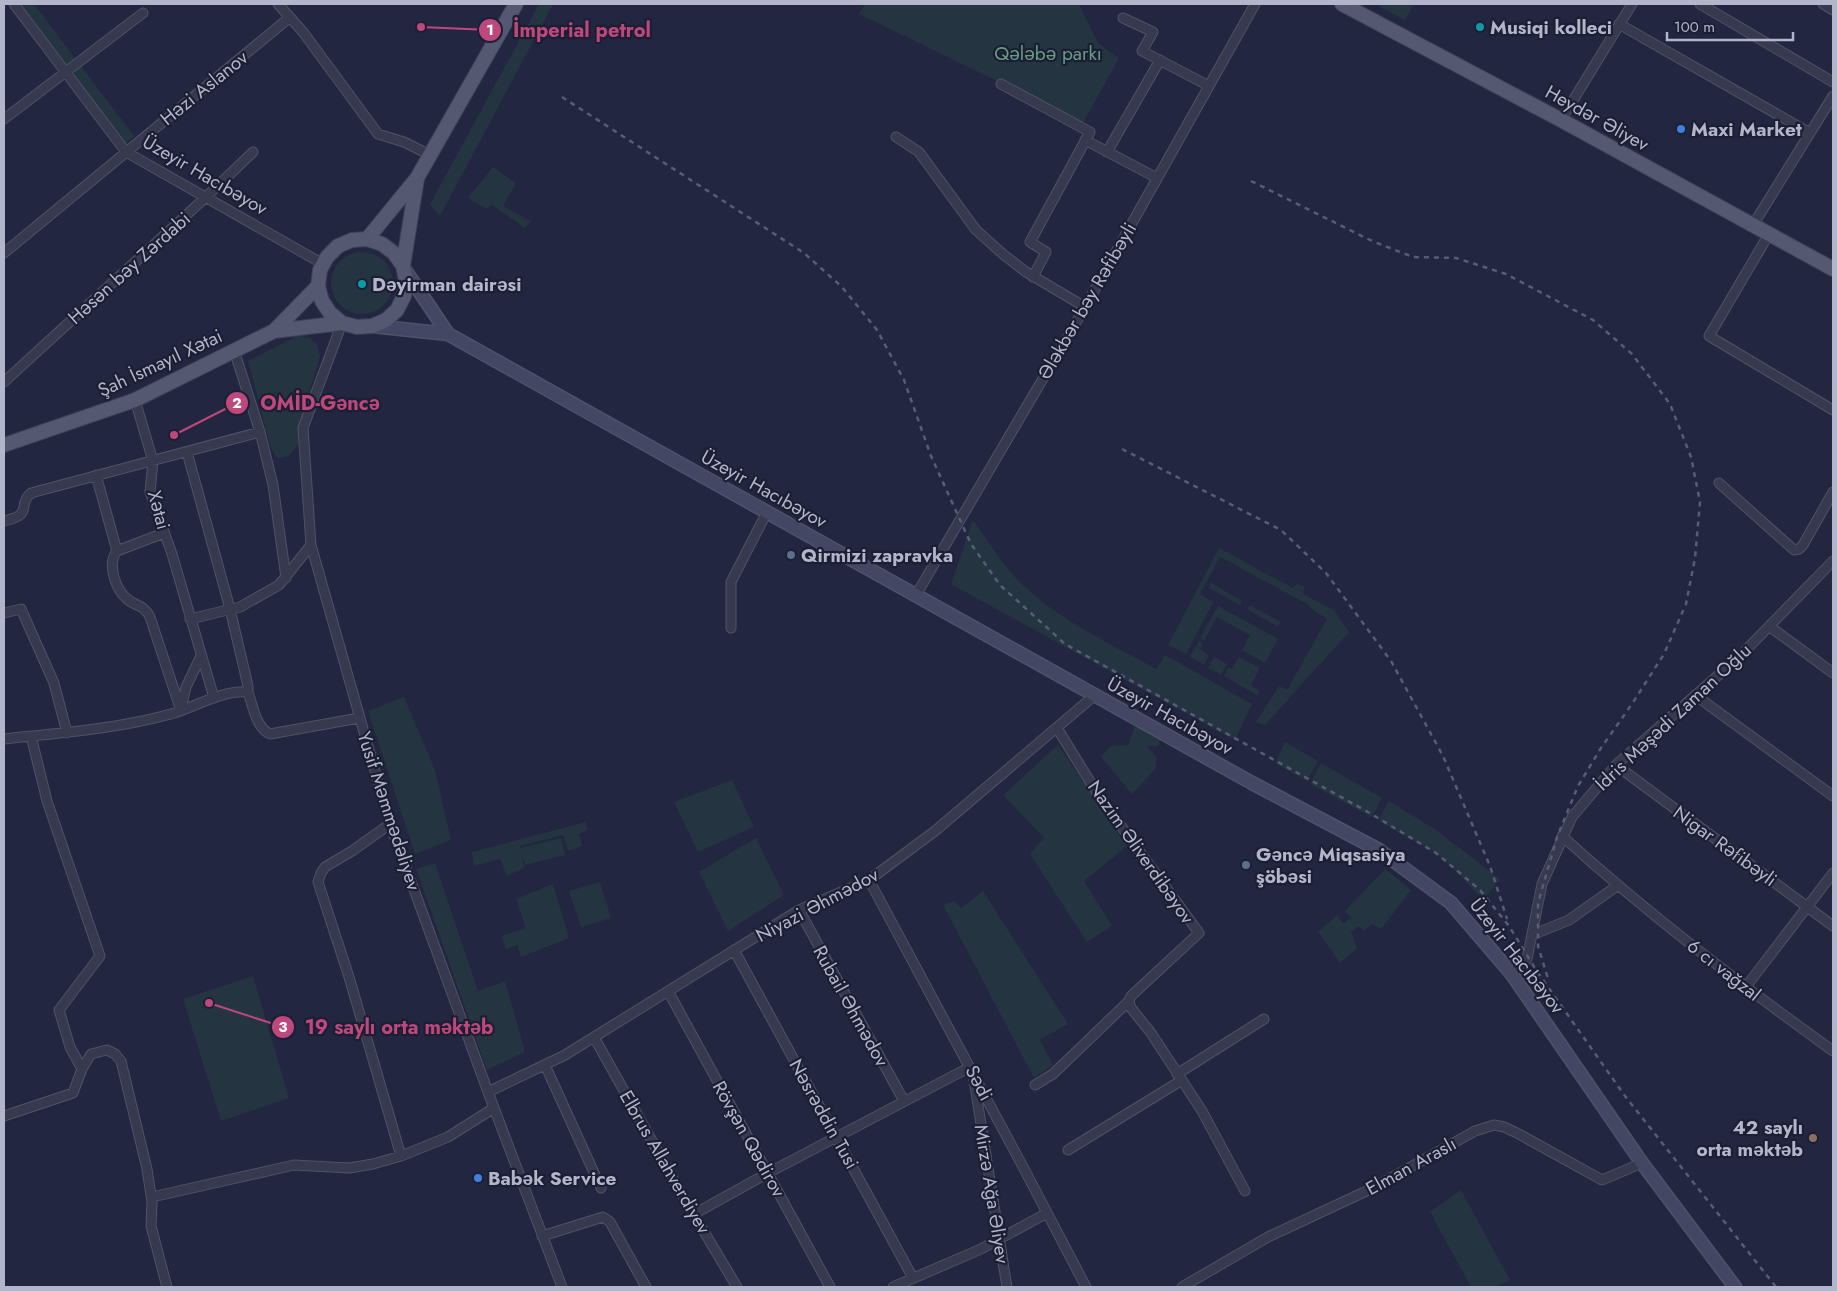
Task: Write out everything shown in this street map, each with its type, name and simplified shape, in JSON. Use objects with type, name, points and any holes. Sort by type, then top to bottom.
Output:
[{"type":"main road","points":[[367,239],[417,178],[516,4]]},
{"type":"main road","name":"Heydər Əliyev","points":[[1342,4],[1561,120],[1833,269]]},
{"type":"main road","points":[[372,326],[386,320],[397,310],[404,296],[406,281],[402,266],[417,178]]},
{"type":"main road","points":[[367,239],[382,244],[394,253],[448,334],[372,326],[357,327],[342,322],[330,313],[322,300],[318,286],[320,270],[327,257],[338,246],[352,240],[367,239]]},
{"type":"main road","name":"Şah İsmayıl Xətai","points":[[274,331],[318,286]]},
{"type":"main road","name":"Şah İsmayıl Xətai","points":[[4,446],[135,400],[274,331],[342,322]]},
{"type":"main road","name":"Üzeyir Hacıbəyov","points":[[448,334],[1281,799],[1378,850],[1451,903],[1511,973],[1642,1163],[1735,1287]]},
{"type":"street","name":"Üzeyir Hacıbəyov","points":[[14,4],[126,152],[323,264]]},
{"type":"street","points":[[278,4],[303,32],[378,134],[404,142],[430,155]]},
{"type":"street","name":"Ələkbər bəy Rəfibəyli","points":[[916,595],[1085,307],[1254,4]]},
{"type":"street","points":[[1561,120],[1632,4]]},
{"type":"street","points":[[1700,4],[1833,82]]},
{"type":"street","points":[[1823,4],[1833,10]]},
{"type":"street","points":[[4,119],[144,13]]},
{"type":"street","name":"Həzi Aslanov","points":[[4,253],[289,18]]},
{"type":"street","points":[[1123,18],[1152,32],[1142,51],[1209,86]]},
{"type":"street","points":[[1619,24],[1810,133]]},
{"type":"street","points":[[1107,152],[1160,60]]},
{"type":"street","points":[[1001,84],[1090,132],[1030,242],[1046,252],[1033,277]]},
{"type":"street","points":[[1753,225],[1833,96]]},
{"type":"street","points":[[896,137],[920,152],[976,230],[1033,277],[1085,307]]},
{"type":"street","points":[[1085,140],[1157,178]]},
{"type":"street","name":"Həsən bəy Zərdabi","points":[[4,382],[253,152]]},
{"type":"street","points":[[1769,234],[1708,336],[1833,410]]},
{"type":"street","name":"Yusif Məmmədəliyev","points":[[342,322],[303,428],[311,545],[390,824],[562,1287]]},
{"type":"street","points":[[234,350],[260,432],[273,485],[286,578]]},
{"type":"street","name":"Xətai","points":[[135,400],[153,460],[150,492],[164,532],[214,698]]},
{"type":"street","points":[[4,521],[16,518],[23,513],[27,497],[31,493],[260,432]]},
{"type":"street","points":[[187,452],[230,609],[248,692],[260,726],[265,732],[270,734],[359,718]]},
{"type":"street","points":[[96,475],[117,551]]},
{"type":"street","points":[[1719,483],[1794,550],[1799,549],[1802,545],[1833,492]]},
{"type":"street","points":[[731,628],[731,582],[767,512]]},
{"type":"street","points":[[164,532],[117,551],[113,556],[112,563],[116,583],[124,597],[148,611],[180,711]]},
{"type":"street","points":[[190,620],[240,607],[280,585],[311,545]]},
{"type":"street","name":"İdris Məşədi Zaman Oğlu","points":[[1511,973],[1527,959],[1542,884],[1572,817],[1616,765],[1738,658],[1833,561]]},
{"type":"street","points":[[4,614],[21,609],[54,683],[67,733]]},
{"type":"street","points":[[1769,626],[1833,673]]},
{"type":"street","points":[[180,711],[186,687],[201,656]]},
{"type":"street","points":[[4,739],[100,729],[172,714],[234,692],[248,692]]},
{"type":"street","name":"Niyazi Əhmədov","points":[[488,1092],[565,1055],[799,910],[869,880],[935,831],[1095,695]]},
{"type":"street","points":[[1695,695],[1833,796]]},
{"type":"street","name":"Nazim Əliverdibəyov","points":[[1057,728],[1097,793],[1199,933],[1131,996],[1129,1001]]},
{"type":"street","points":[[31,736],[47,801],[100,956],[59,1010],[70,1047],[82,1069]]},
{"type":"street","name":"Nigar Rəfibəyli","points":[[1616,765],[1833,926]]},
{"type":"street","points":[[390,824],[352,851],[325,867],[318,882],[349,977],[401,1156]]},
{"type":"street","name":"6 cı vağzal","points":[[1562,836],[1618,886],[1745,988],[1833,1051]]},
{"type":"street","points":[[1745,988],[1833,874]]},
{"type":"street","name":"Sədi","points":[[869,880],[1086,1287]]},
{"type":"street","points":[[1532,935],[1569,920],[1618,886]]},
{"type":"street","name":"Rubail Əhmədov","points":[[799,910],[904,1101]]},
{"type":"street","name":"Nəsrəddin Tusi","points":[[734,950],[913,1278]]},
{"type":"street","name":"Rövşən Qədirov","points":[[668,991],[830,1287]]},
{"type":"street","points":[[1035,1085],[1054,1074],[1129,1001],[1131,1008],[1151,1033],[1214,1131],[1245,1191]]},
{"type":"street","points":[[1068,1150],[1180,1077],[1264,1019]]},
{"type":"street","name":"Elbrus Allahverdiyev","points":[[594,1037],[737,1287]]},
{"type":"street","points":[[4,1116],[73,1093],[82,1069],[91,1054],[107,1050],[115,1054],[121,1061],[147,1169],[152,1197],[151,1226],[167,1287]]},
{"type":"street","points":[[545,1065],[601,1188]]},
{"type":"street","points":[[694,1214],[904,1101],[971,1069]]},
{"type":"street","name":"Mirzə Ağa Əliyev","points":[[971,1069],[1007,1287]]},
{"type":"street","points":[[152,1197],[294,1165],[349,1168],[401,1156],[448,1137],[494,1108]]},
{"type":"street","name":"Elman Araslı","points":[[1182,1287],[1268,1237],[1373,1188],[1475,1131],[1494,1125],[1504,1127],[1602,1180],[1642,1163]]},
{"type":"street","points":[[893,1287],[999,1240],[1047,1213]]},
{"type":"street","points":[[542,1236],[603,1217],[610,1222],[646,1287]]},
{"type":"green space","points":[[18,4],[34,4],[134,136],[125,144]]},
{"type":"green space","points":[[539,4],[553,4],[440,216],[430,204]]},
{"type":"green space","name":"Qələbə parkı","points":[[865,4],[1079,4],[1098,43],[1119,58],[1083,123],[859,14]]},
{"type":"green space","points":[[1375,4],[1414,4],[1405,20]]},
{"type":"green space","points":[[493,167],[516,183],[503,206],[531,221],[525,228],[492,205],[487,209],[468,198]]},
{"type":"green space","points":[[356,252],[368,252],[384,261],[391,271],[393,283],[391,295],[384,305],[368,314],[356,314],[345,309],[336,300],[331,289],[331,277],[336,266],[345,257]]},
{"type":"green space","points":[[297,336],[309,337],[317,344],[320,356],[298,432],[298,444],[289,456],[277,458],[271,448],[248,361]]},
{"type":"green space","points":[[973,520],[1016,578],[1064,618],[1156,669],[1165,655],[1252,704],[1235,740],[951,584]]},
{"type":"green space","points":[[1219,548],[1293,588],[1297,584],[1305,587],[1303,594],[1334,610],[1349,632],[1265,725],[1256,722],[1279,686],[1287,690],[1327,619],[1309,607],[1309,605],[1220,557],[1200,594],[1213,602],[1186,654],[1168,645]]},
{"type":"green space","points":[[1211,583],[1242,601],[1240,605],[1209,588]]},
{"type":"green space","points":[[1250,605],[1281,622],[1278,627],[1247,609]]},
{"type":"green space","points":[[1218,606],[1278,639],[1265,663],[1242,650],[1250,635],[1217,617],[1204,641],[1200,638]]},
{"type":"green space","points":[[1199,641],[1203,644],[1200,649],[1209,655],[1204,665],[1190,657]]},
{"type":"green space","points":[[1214,657],[1227,664],[1221,675],[1208,668]]},
{"type":"green space","points":[[1239,657],[1260,668],[1251,685],[1260,691],[1258,696],[1224,676],[1228,667],[1232,669]]},
{"type":"green space","points":[[404,697],[435,770],[451,840],[415,854],[368,711]]},
{"type":"green space","points":[[1135,726],[1160,738],[1159,746],[1147,746],[1156,757],[1156,768],[1132,794],[1101,757],[1111,746],[1128,745]]},
{"type":"green space","points":[[1285,742],[1318,761],[1307,781],[1275,763]]},
{"type":"green space","points":[[1058,745],[1127,846],[1084,881],[1112,926],[1087,942],[1030,854],[1044,838],[1003,795]]},
{"type":"green space","points":[[1321,763],[1382,798],[1372,817],[1310,784]]},
{"type":"green space","points":[[732,780],[754,827],[698,852],[674,802]]},
{"type":"green space","points":[[1389,801],[1436,830],[1500,879],[1483,900],[1455,870],[1434,852],[1378,821]]},
{"type":"green space","points":[[586,822],[588,830],[579,834],[582,846],[568,851],[563,835],[520,846],[520,848],[561,838],[565,855],[525,865],[521,853],[524,868],[507,876],[500,859],[474,866],[472,852]]},
{"type":"green space","points":[[756,838],[784,895],[728,931],[699,872]]},
{"type":"green space","points":[[435,863],[478,991],[505,981],[525,1052],[487,1070],[416,869]]},
{"type":"green space","points":[[1385,869],[1411,890],[1381,929],[1372,924],[1364,931],[1359,926],[1351,932],[1357,948],[1340,963],[1318,932],[1337,915],[1343,924],[1351,918],[1345,911]]},
{"type":"green space","points":[[600,882],[611,918],[581,927],[569,891]]},
{"type":"green space","points":[[553,884],[569,938],[521,957],[517,945],[506,949],[502,936],[526,928],[516,899]]},
{"type":"green space","points":[[983,891],[1068,1024],[1040,1040],[1053,1065],[1034,1078],[943,905],[954,901],[961,908]]},
{"type":"green space","points":[[253,976],[289,1098],[221,1121],[183,999]]},
{"type":"green space","points":[[1461,1190],[1510,1280],[1495,1287],[1471,1287],[1430,1212]]},
{"type":"railway","points":[[562,97],[804,253],[842,287],[877,330],[904,380],[931,456],[971,544],[1000,585],[1065,644],[1368,812],[1436,853],[1480,890],[1509,926],[1536,970],[1625,1096],[1776,1287]]},
{"type":"railway","points":[[1251,181],[1372,241],[1413,257],[1456,258],[1506,274],[1593,320],[1632,354],[1670,404],[1691,457],[1700,502],[1695,558],[1686,604],[1664,654],[1578,786],[1557,837],[1538,903],[1538,946],[1549,982]]},
{"type":"railway","points":[[1122,449],[1281,530],[1326,573],[1391,661],[1443,756],[1490,866],[1507,919]]},
{"type":"place","name":"İmperial petrol","points":[[421,27]]},
{"type":"place","name":"Musiqi kolleci","points":[[1480,27]]},
{"type":"place","name":"Maxi Market","points":[[1681,129]]},
{"type":"place","name":"Dəyirman dairəsi","points":[[362,284]]},
{"type":"place","name":"OMİD-Gəncə","points":[[174,435]]},
{"type":"place","name":"Qirmizi zapravka","points":[[791,555]]},
{"type":"place","name":"Gəncə Miqsasiya şöbəsi","points":[[1246,865]]},
{"type":"place","name":"19 saylı orta məktəb","points":[[209,1003]]},
{"type":"place","name":"42 saylı orta məktəb","points":[[1813,1138]]},
{"type":"place","name":"Babək Service","points":[[478,1178]]}]
